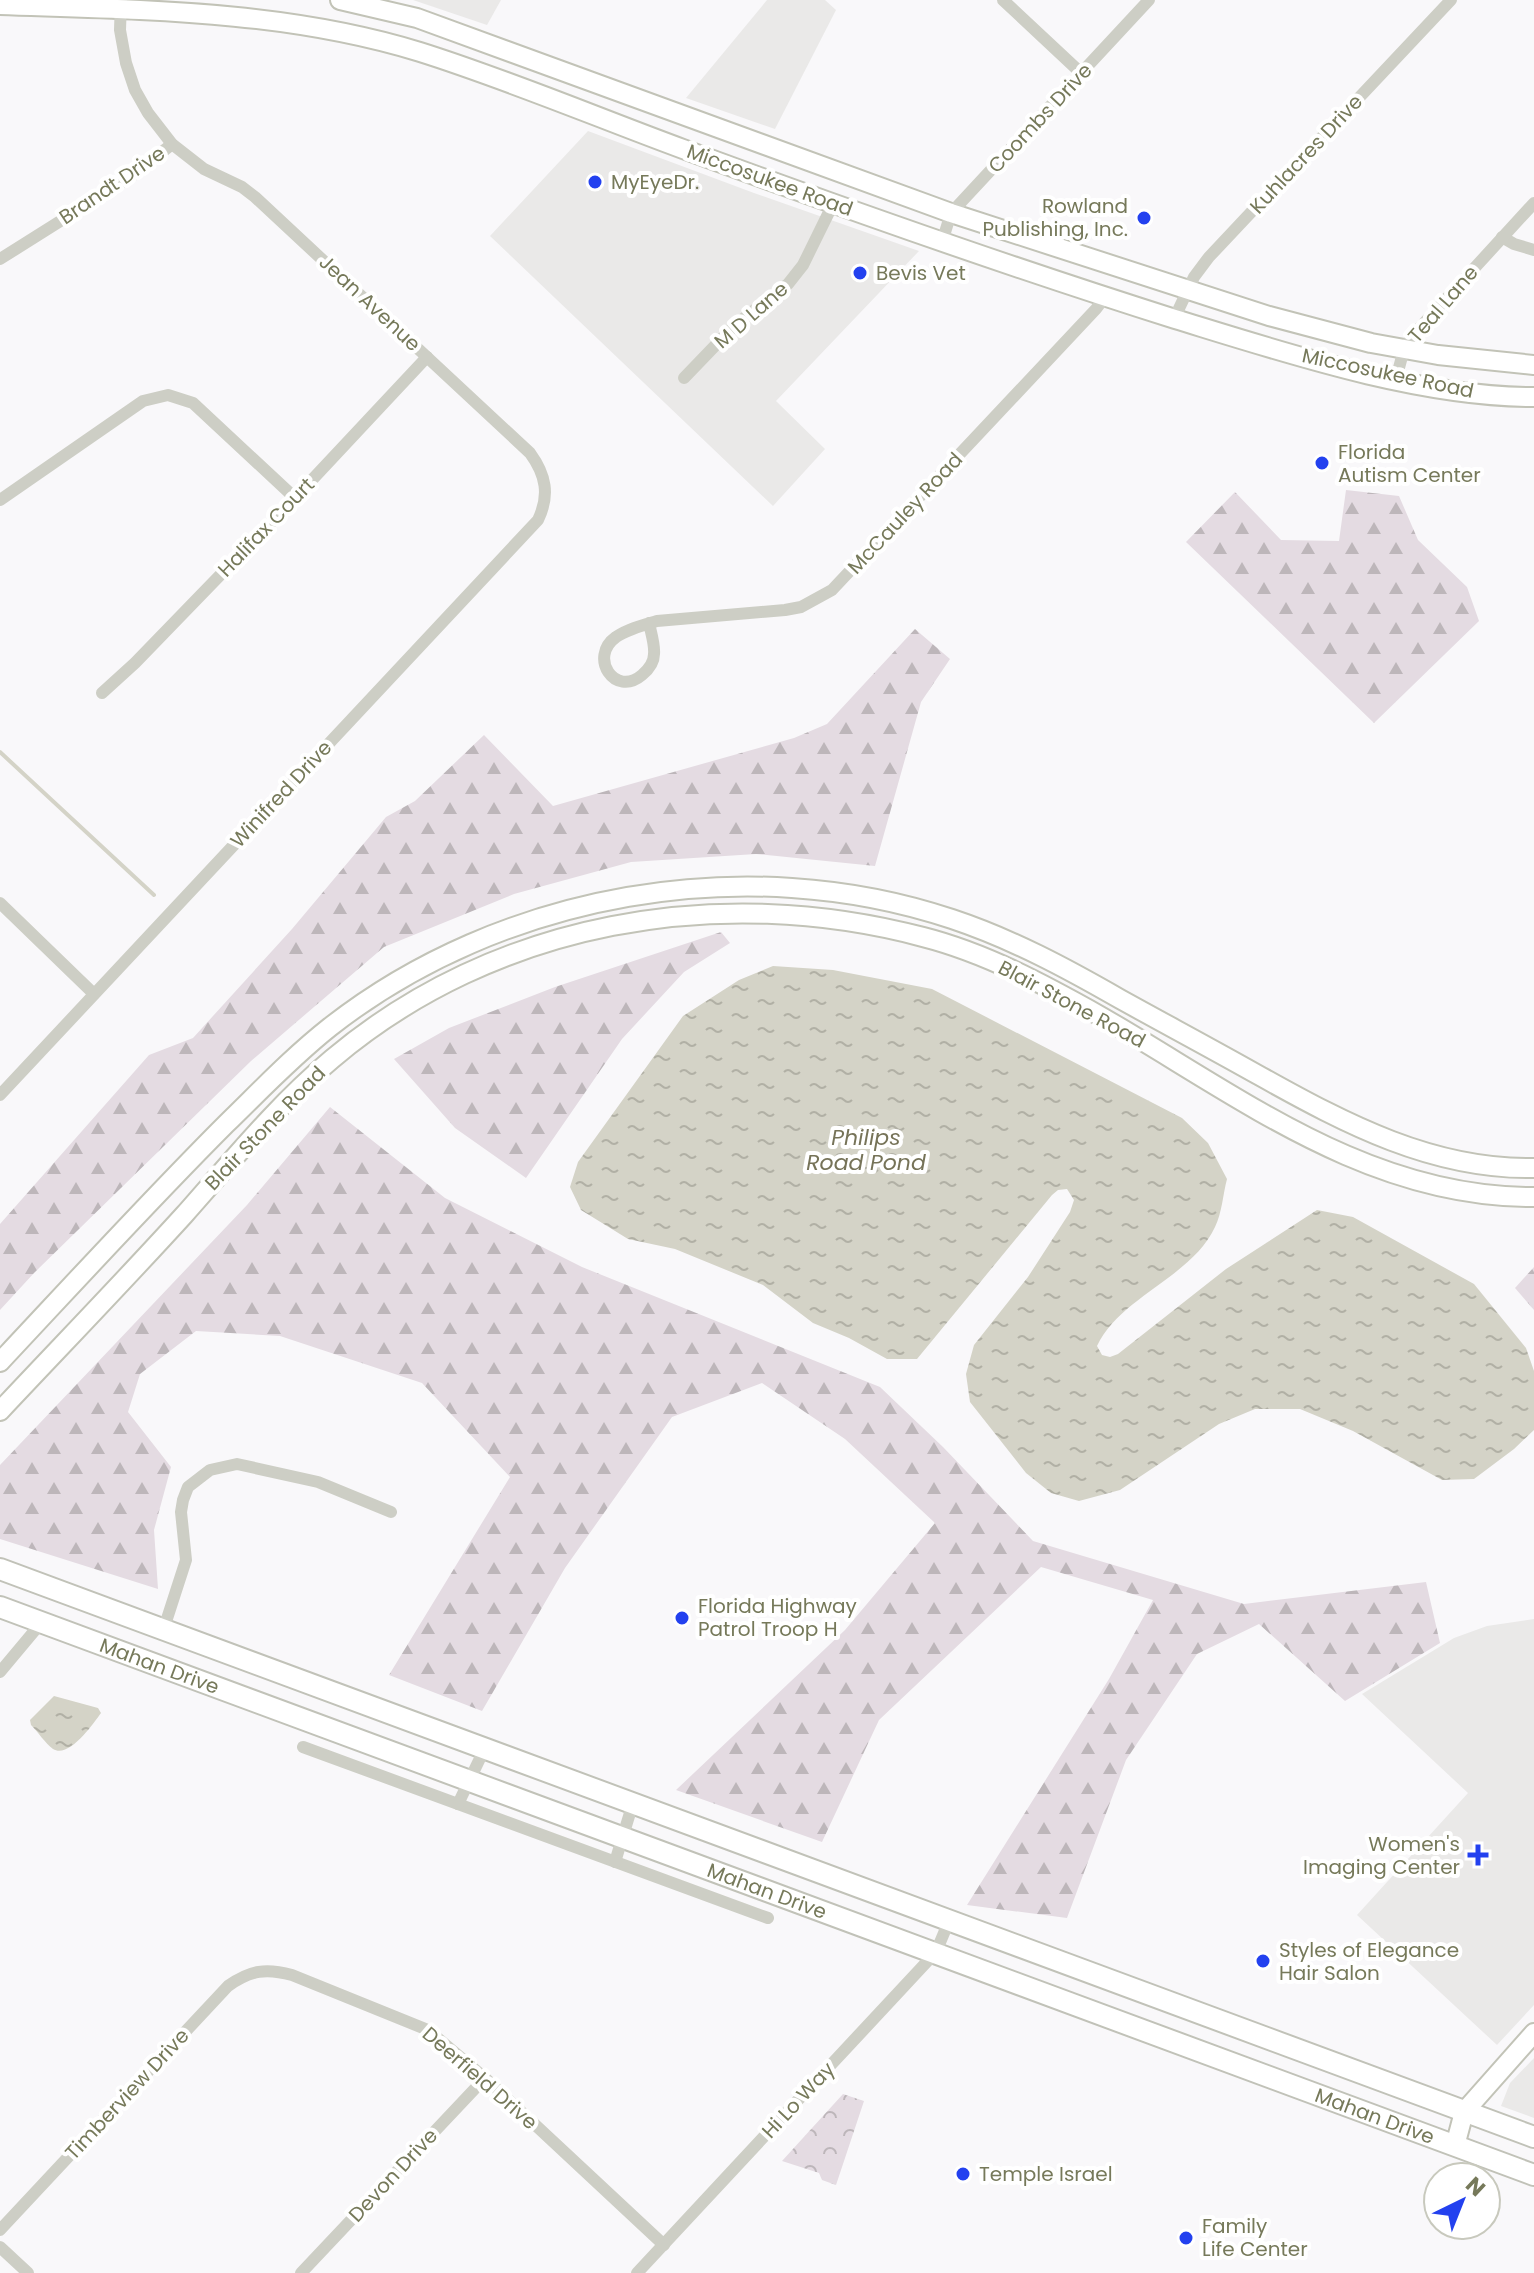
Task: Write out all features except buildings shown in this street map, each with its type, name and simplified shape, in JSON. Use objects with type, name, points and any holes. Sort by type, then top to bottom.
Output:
[{"type":"main road","name":"Miccosukee Road","points":[[340,0],[417,18],[951,213],[1320,331],[1404,349],[1534,365]]},
{"type":"main road","name":"Miccosukee Road","points":[[0,5],[121,5],[279,21],[369,39],[443,60],[833,204],[1174,319],[1338,367],[1441,388],[1534,397]]},
{"type":"main road","points":[[443,60],[455,31]]},
{"type":"main road","name":"Blair Stone Road","points":[[0,1362],[182,1168],[285,1065],[332,1026],[387,988],[441,958],[486,938],[586,905],[638,895],[711,887],[817,890],[895,903],[952,919],[1027,948],[1322,1112],[1376,1137],[1433,1155],[1472,1163],[1534,1168]]},
{"type":"main road","name":"Blair Stone Road","points":[[0,1411],[184,1215],[289,1097],[378,1023],[422,996],[511,955],[569,935],[664,916],[718,912],[797,914],[850,920],[926,937],[1026,976],[1314,1142],[1373,1168],[1416,1183],[1474,1193],[1534,1197]]},
{"type":"main road","name":"Mahan Drive","points":[[0,1569],[1534,2137]]},
{"type":"main road","name":"Mahan Drive","points":[[0,1607],[1534,2175]]},
{"type":"main road","points":[[1202,2051],[1208,2017]]},
{"type":"main road","points":[[1455,2146],[1464,2112],[1534,2033]]},
{"type":"street","points":[[1003,0],[1081,73]]},
{"type":"street","name":"Coombs Drive","points":[[942,242],[951,213],[1149,0]]},
{"type":"street","name":"Kuhlacres Drive","points":[[1174,319],[1187,289],[1209,257],[1451,0]]},
{"type":"street","name":"Brandt Drive","points":[[0,259],[135,174],[172,144],[135,90],[121,38],[121,5]]},
{"type":"street","name":"Jean Avenue","points":[[172,144],[204,169],[242,187],[255,197],[530,453],[543,471],[545,486]]},
{"type":"street","name":"Teal Lane","points":[[1396,379],[1404,349],[1419,328],[1534,203]]},
{"type":"street","name":"M D Lane","points":[[684,378],[734,326],[788,284],[798,272],[833,204]]},
{"type":"street","points":[[1502,237],[1534,250]]},
{"type":"street","name":"McCauley Road","points":[[649,623],[654,655],[649,669],[636,681],[623,683],[611,677],[605,670],[604,654],[608,645],[615,638],[649,623],[785,610],[801,607],[832,590],[1105,297]]},
{"type":"street","name":"Halifax Court","points":[[102,693],[295,498],[427,357]]},
{"type":"street","points":[[0,500],[143,401],[168,395],[193,403],[295,498]]},
{"type":"street","name":"Winifred Drive","points":[[0,1095],[538,520],[545,506],[545,486]]},
{"type":"street","points":[[0,903],[94,994]]},
{"type":"street","points":[[164,1628],[186,1560],[181,1512],[183,1500],[188,1487],[210,1470],[237,1464],[318,1482],[391,1512]]},
{"type":"street","points":[[0,1672],[41,1623]]},
{"type":"street","points":[[303,1747],[768,1918]]},
{"type":"street","points":[[458,1804],[485,1748]]},
{"type":"street","points":[[615,1862],[633,1803]]},
{"type":"street","name":"Hi Lo Way","points":[[637,2273],[936,1952],[949,1921]]},
{"type":"street","name":"Deerfield Drive","points":[[261,1970],[292,1975],[428,2030],[485,2078],[664,2245]]},
{"type":"street","name":"Timberview Drive","points":[[0,2230],[228,1986],[244,1975],[261,1970]]},
{"type":"street","name":"Devon Drive","points":[[301,2273],[485,2078]]},
{"type":"street","points":[[0,2247],[28,2273]]},
{"type":"shaded area","points":[[413,0],[501,0],[487,25]]},
{"type":"shaded area","points":[[767,0],[825,0],[836,10],[775,129],[686,98]]},
{"type":"shaded area","points":[[588,131],[919,251],[776,401],[825,449],[773,506],[490,236]]},
{"type":"shaded area","points":[[1534,1619],[1534,2005],[1497,2045],[1357,1915],[1468,1793],[1362,1694],[1454,1638],[1487,1626]]},
{"type":"shaded area","points":[[1534,2058],[1534,2118],[1501,2106],[1510,2083]]},
{"type":"green space","points":[[1346,490],[1399,496],[1418,540],[1467,587],[1479,621],[1374,723],[1186,542],[1235,492],[1281,540],[1339,541]]},
{"type":"green space","points":[[915,629],[950,659],[921,702],[875,866],[756,854],[631,862],[514,894],[384,947],[251,1061],[0,1310],[0,1224],[149,1055],[193,1038],[292,929],[386,817],[415,801],[484,735],[553,806],[794,738],[827,724]]},
{"type":"green space","points":[[721,932],[730,943],[684,972],[622,1039],[526,1178],[455,1128],[394,1059],[449,1028],[555,987]]},
{"type":"green space","points":[[330,1107],[445,1198],[582,1267],[880,1387],[943,1447],[1033,1541],[1244,1604],[1426,1582],[1440,1643],[1345,1701],[1259,1624],[1197,1654],[1126,1760],[1067,1918],[967,1905],[1109,1679],[1153,1600],[1041,1567],[879,1720],[822,1842],[676,1790],[845,1630],[935,1523],[845,1439],[762,1383],[672,1417],[565,1568],[482,1711],[389,1675],[510,1477],[422,1383],[280,1336],[196,1331],[140,1374],[128,1412],[171,1467],[154,1530],[158,1589],[0,1539],[0,1465],[247,1205]]},
{"type":"green space","points":[[1534,1267],[1534,1310],[1515,1288]]},
{"type":"green space","points":[[843,2094],[864,2101],[836,2185],[822,2180],[819,2173],[782,2161]]},
{"type":"water","name":"Philips Road Pond","points":[[773,966],[833,970],[932,989],[1182,1118],[1208,1143],[1227,1179],[1215,1227],[1190,1260],[1122,1313],[1097,1346],[1102,1355],[1110,1357],[1118,1354],[1226,1269],[1317,1210],[1353,1217],[1474,1284],[1526,1348],[1534,1371],[1534,1430],[1474,1479],[1442,1480],[1353,1431],[1300,1409],[1255,1409],[1219,1424],[1120,1490],[1079,1501],[1051,1493],[1026,1473],[970,1402],[966,1374],[974,1345],[1028,1277],[1070,1212],[1074,1200],[1067,1189],[1058,1190],[1052,1195],[917,1359],[887,1359],[813,1323],[763,1285],[675,1249],[628,1239],[581,1210],[570,1187],[578,1162],[683,1016],[739,980]]},
{"type":"water","points":[[54,1696],[98,1708],[101,1713],[80,1739],[59,1751],[47,1744],[30,1720]]},
{"type":"waterway","points":[[0,752],[154,895]]},
{"type":"place","name":"MyEyeDr.","points":[[595,182]]},
{"type":"place","name":"Rowland Publishing, Inc.","points":[[1144,218]]},
{"type":"place","name":"Bevis Vet","points":[[860,273]]},
{"type":"place","name":"Florida Autism Center","points":[[1322,463]]},
{"type":"place","name":"Florida Highway Patrol Troop H","points":[[682,1618]]},
{"type":"place","name":"Women's Imaging Center","points":[[1478,1855]]},
{"type":"place","name":"Styles of Elegance Hair Salon","points":[[1263,1961]]},
{"type":"place","name":"Temple Israel","points":[[963,2174]]},
{"type":"place","name":"Family Life Center","points":[[1186,2238]]}]
